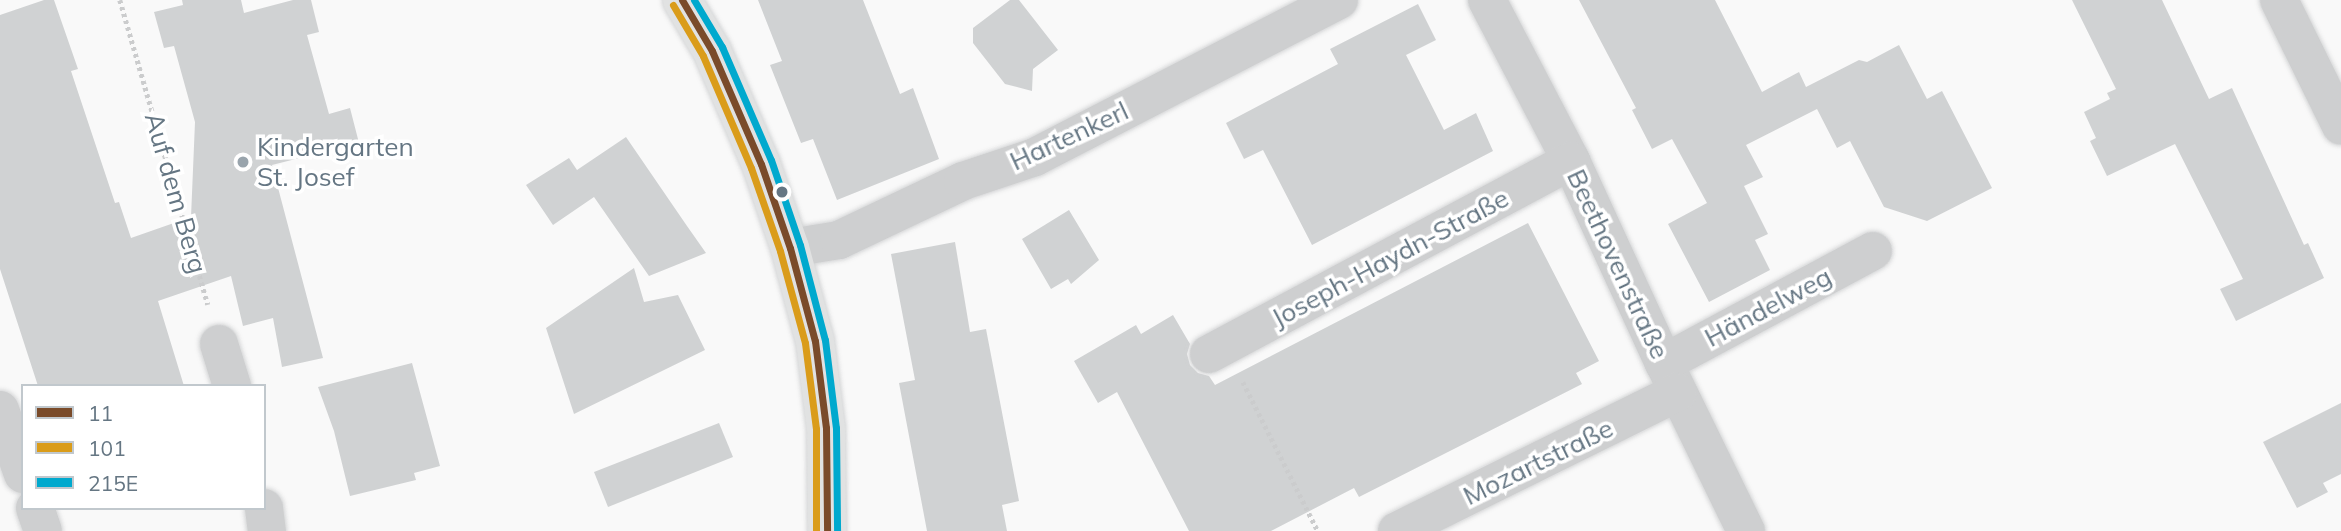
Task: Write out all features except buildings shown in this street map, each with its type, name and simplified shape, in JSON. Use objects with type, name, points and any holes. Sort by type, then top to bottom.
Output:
[{"type":"main road","points":[[682,0],[718,63],[761,164],[790,248],[815,341],[827,428],[827,531]]},
{"type":"street","name":"Hartenkerl","points":[[790,248],[839,240],[963,181],[1035,157],[1339,0]]},
{"type":"street","name":"Beethovenstraße","points":[[1487,0],[1571,161],[1671,378],[1746,531]]},
{"type":"street","points":[[2279,0],[2341,126]]},
{"type":"street","name":"Joseph-Haydn-Straße","points":[[1217,350],[1571,161]]},
{"type":"street","name":"Händelweg","points":[[1671,378],[1873,251]]},
{"type":"street","points":[[219,344],[231,384]]},
{"type":"street","name":"Mozartstraße","points":[[1397,531],[1671,378]]},
{"type":"street","points":[[0,410],[21,468]]},
{"type":"street","points":[[36,510],[43,531]]},
{"type":"street","points":[[264,510],[267,531]]},
{"type":"path","name":"Auf dem Berg","points":[[120,0],[219,344]]},
{"type":"path","points":[[1217,350],[1318,531]]},
{"type":"transit line","name":"11","points":[[682,0],[712,51],[761,164],[790,248],[815,341],[826,428],[827,531]]},
{"type":"transit line","name":"215E","points":[[694,0],[722,47],[771,160],[800,245],[825,340],[836,428],[837,531]]},
{"type":"transit line","name":"101","points":[[673,5],[703,56],[751,168],[780,251],[805,343],[816,429],[816,531]]},
{"type":"place","name":"Kindergarten St. Josef","points":[[243,162]]}]
